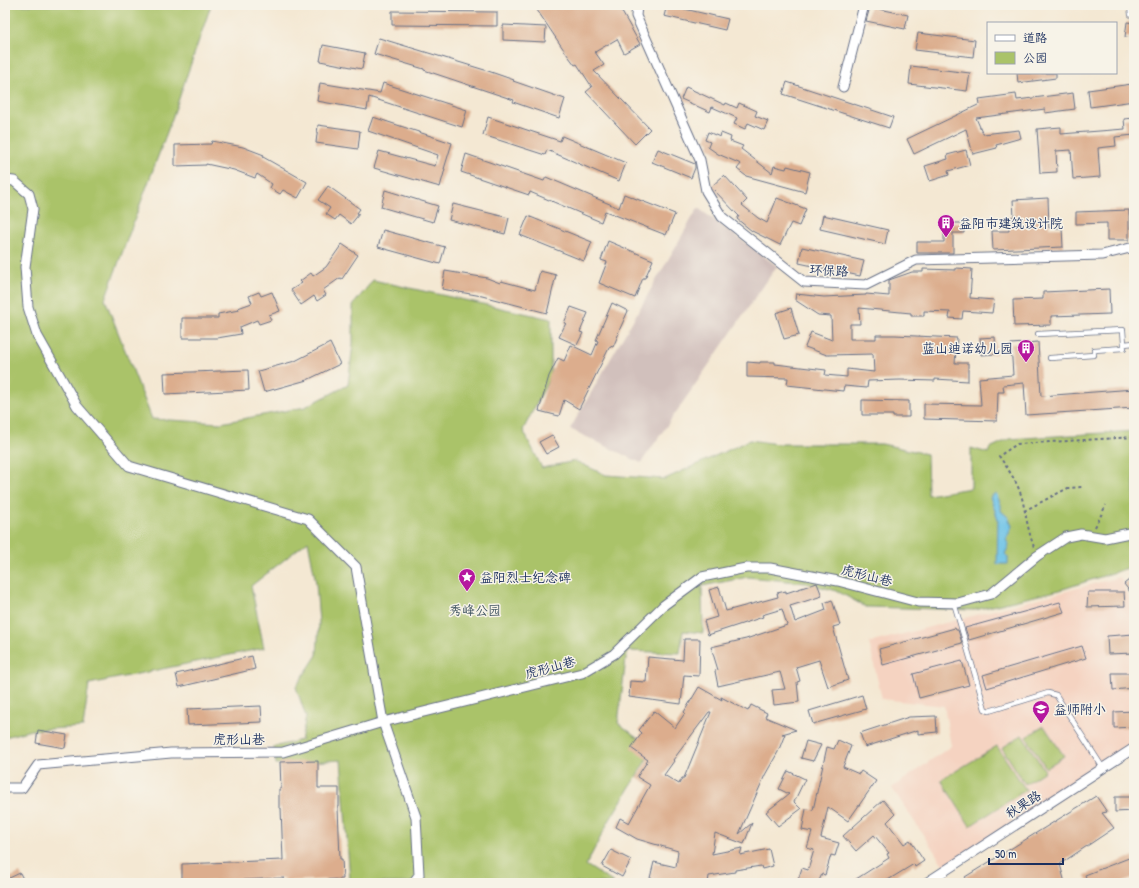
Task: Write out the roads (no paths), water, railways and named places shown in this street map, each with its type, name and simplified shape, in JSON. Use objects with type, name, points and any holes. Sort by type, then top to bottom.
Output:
[{"type":"street","name":"环保路","points":[[637,5],[636,16],[700,160],[706,190],[722,217],[804,282],[866,285],[916,260],[1102,255],[1134,247]]},
{"type":"street","points":[[843,88],[864,5]]},
{"type":"street","points":[[5,180],[14,181],[29,194],[33,209],[26,267],[28,307],[37,335],[77,406],[129,466],[308,519],[356,567],[383,722],[416,817],[419,875],[412,883]]},
{"type":"street","name":"虎形山巷","points":[[5,788],[22,788],[38,765],[171,753],[283,752],[383,722],[582,673],[614,654],[664,605],[702,577],[746,568],[770,568],[838,581],[918,602],[958,603],[991,594],[1037,556],[1066,537],[1081,534],[1105,538],[1134,532]]},
{"type":"street","name":"秋果路","points":[[926,883],[1134,748]]},
{"type":"lane","points":[[1130,5],[1131,15],[1134,16]]},
{"type":"lane","points":[[1038,334],[1123,330],[1124,348],[1094,350],[1094,356],[1050,358]]},
{"type":"lane","points":[[1124,344],[1134,343]]},
{"type":"lane","points":[[954,603],[985,709],[989,711],[1048,693],[1056,695],[1103,768]]},
{"type":"water","points":[[996,493],[1001,505],[1001,511],[1008,517],[1012,526],[1006,540],[1009,545],[1005,554],[1008,557],[1008,564],[997,564],[998,519],[990,497]]},
{"type":"place","name":"益阳市建筑设计院","points":[[946,238]]},
{"type":"place","name":"蓝山迪诺幼儿园","points":[[1026,363]]},
{"type":"place","name":"益阳烈士纪念碑","points":[[467,592]]},
{"type":"place","name":"益师附小","points":[[1041,724]]},
{"type":"park label","name":"秀峰公园","points":[[475,610]]}]
